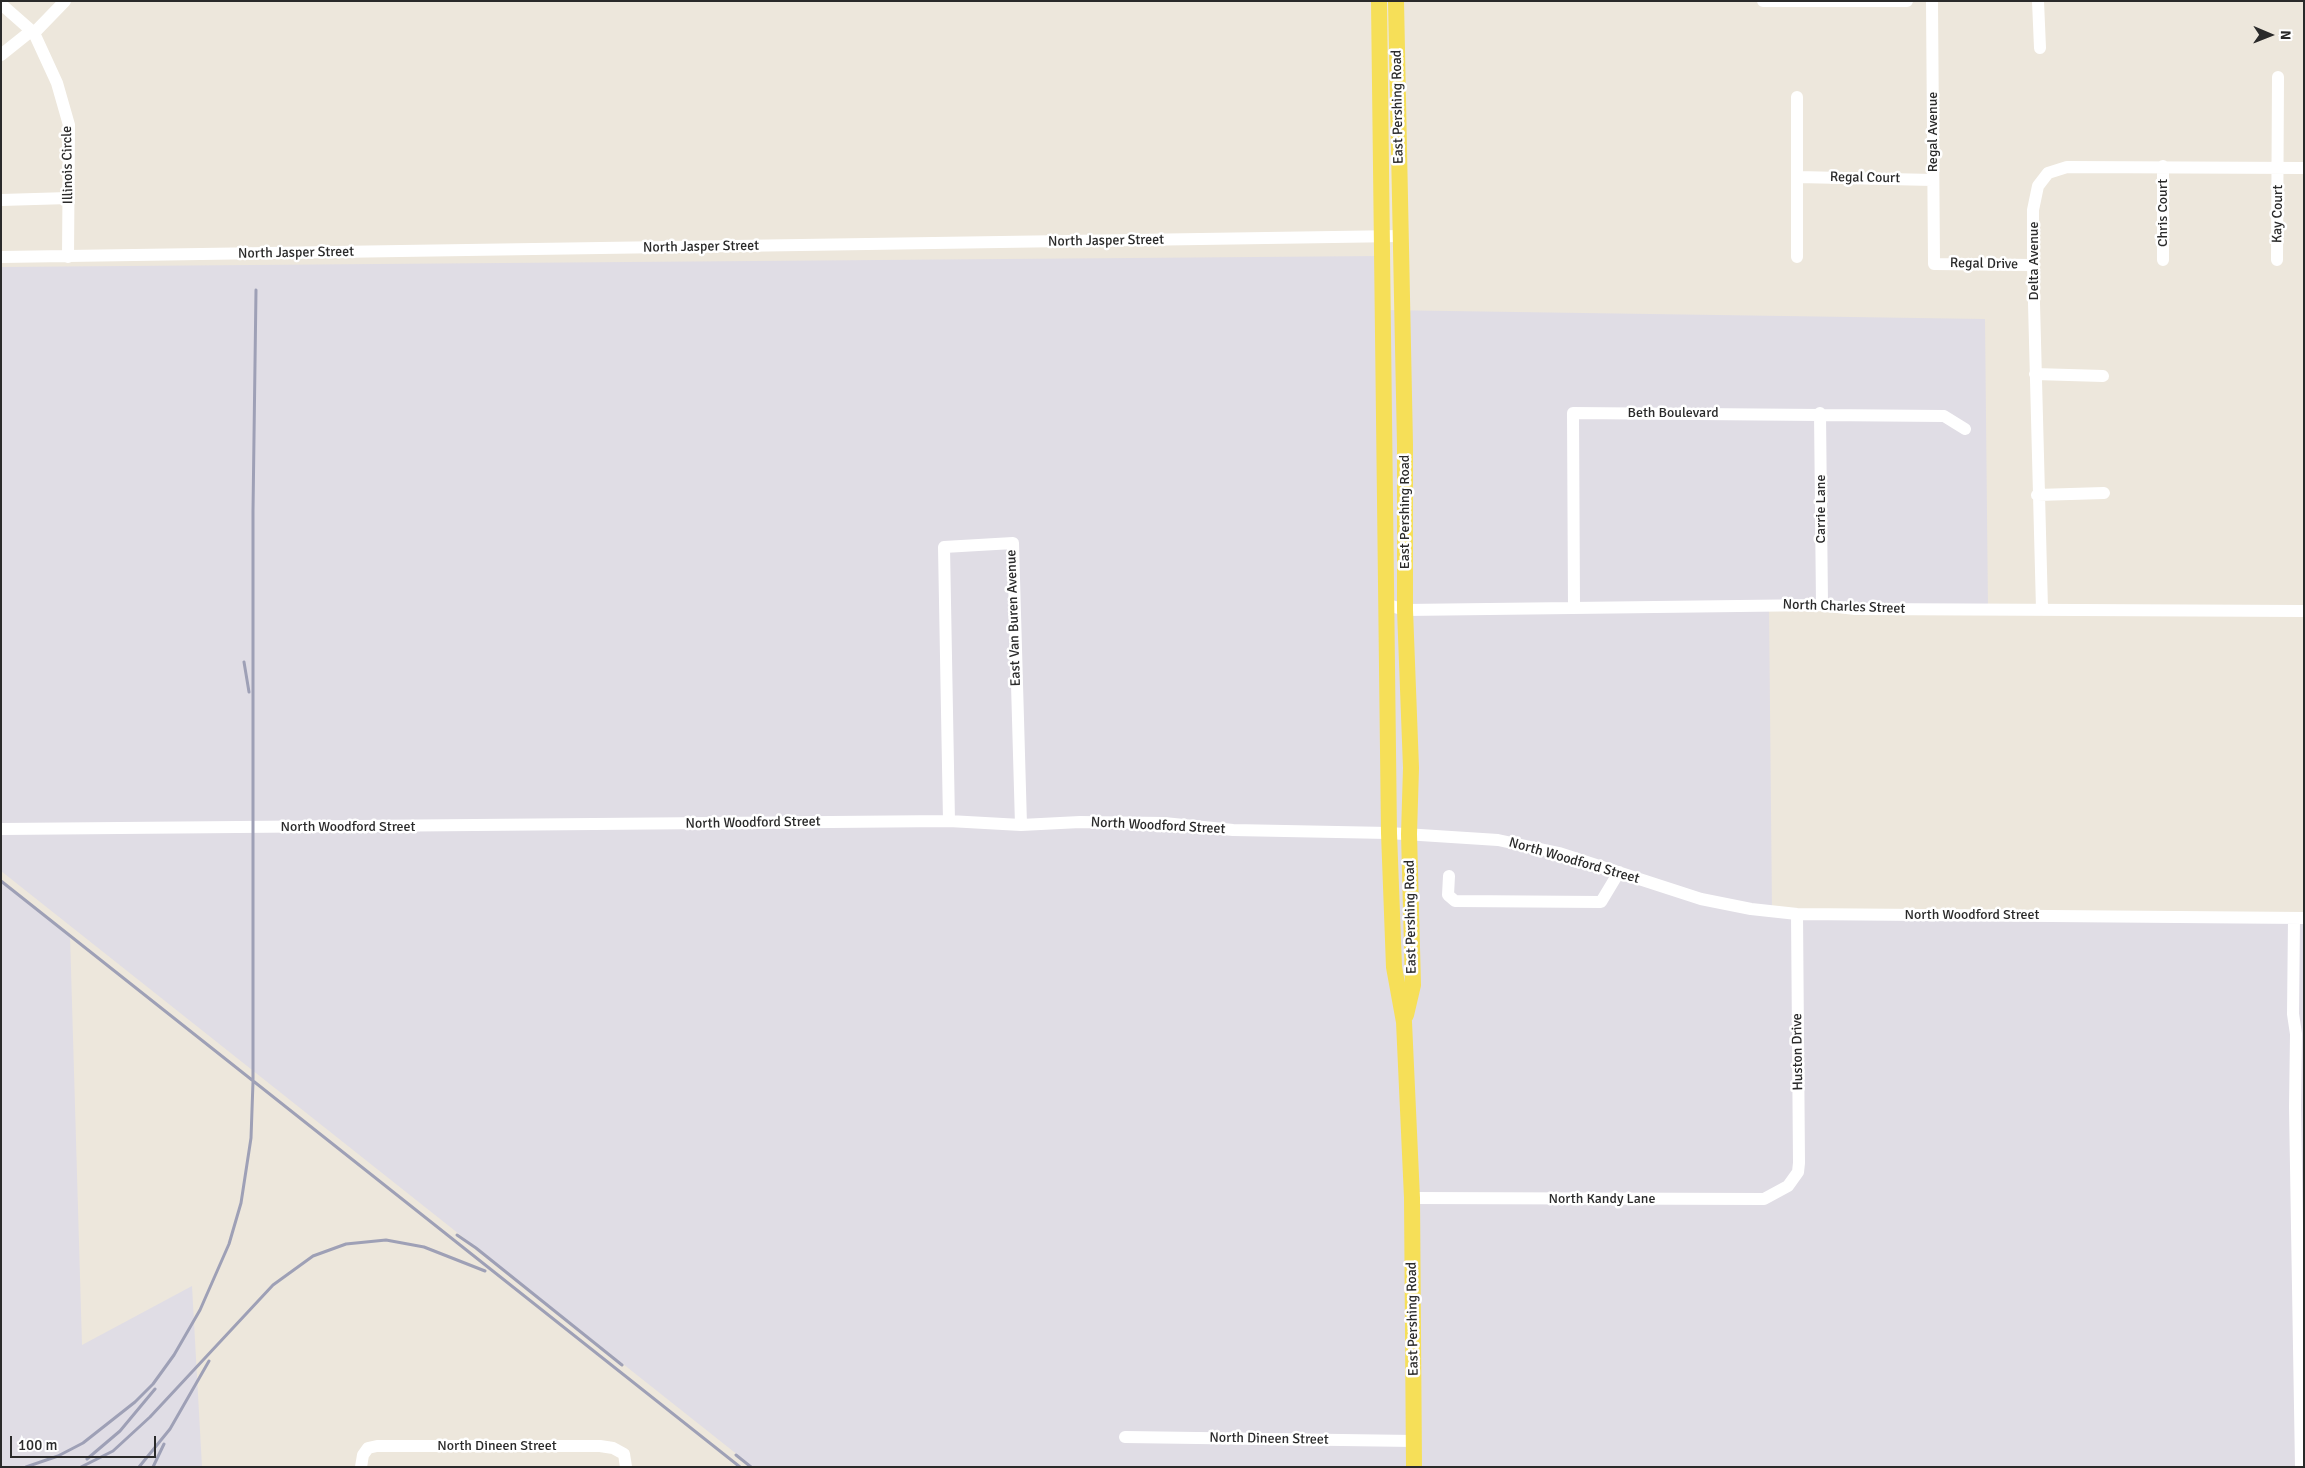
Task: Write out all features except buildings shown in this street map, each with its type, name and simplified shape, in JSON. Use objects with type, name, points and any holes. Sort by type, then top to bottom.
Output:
[{"type":"main road","name":"East Pershing Road","points":[[1379,1],[1389,833],[1394,967],[1404,1022],[1412,1198],[1414,1467]]},
{"type":"main road","name":"East Pershing Road","points":[[1396,1],[1405,442],[1405,610],[1411,768],[1409,834],[1413,985],[1404,1022]]},
{"type":"street","points":[[1,55],[33,32],[64,1]]},
{"type":"street","points":[[1763,1],[1907,1]]},
{"type":"street","name":"Regal Avenue","points":[[1932,1],[1934,264]]},
{"type":"street","points":[[2038,1],[2040,48]]},
{"type":"street","name":"Illinois Circle","points":[[1,4],[33,32],[58,83],[69,125],[68,257]]},
{"type":"street","name":"Kay Court","points":[[2277,260],[2278,78]]},
{"type":"street","points":[[1797,256],[1798,97]]},
{"type":"street","name":"Chris Court","points":[[2163,166],[2163,260]]},
{"type":"street","name":"Delta Avenue","points":[[2042,609],[2037,495],[2033,265],[2033,210],[2038,186],[2048,173],[2067,167],[2304,168]]},
{"type":"street","name":"Regal Court","points":[[1798,177],[1933,180]]},
{"type":"street","points":[[1,200],[69,198]]},
{"type":"street","name":"North Jasper Street","points":[[1,257],[1400,236]]},
{"type":"street","name":"Regal Drive","points":[[1934,264],[2033,265]]},
{"type":"street","points":[[2035,374],[2104,376]]},
{"type":"street","name":"Beth Boulevard","points":[[1574,608],[1573,413],[1820,413],[1944,416],[1966,429]]},
{"type":"street","name":"Carrie Lane","points":[[1820,413],[1822,605]]},
{"type":"street","points":[[2037,495],[2104,493]]},
{"type":"street","name":"East Van Buren Avenue","points":[[950,821],[944,546],[1013,543],[1021,825]]},
{"type":"street","name":"North Charles Street","points":[[1385,604],[1405,610],[1822,605],[1855,609],[2304,610]]},
{"type":"street","name":"North Woodford Street","points":[[1,829],[950,821],[1021,825],[1080,822],[1164,823],[1233,830],[1389,833],[1498,840],[1559,854],[1701,899],[1751,909],[1797,914],[2299,918]]},
{"type":"street","points":[[1449,876],[1448,895],[1455,901],[1601,902],[1619,872]]},
{"type":"street","name":"Huston Drive","points":[[1788,1186],[1798,1172],[1799,1163],[1797,914]]},
{"type":"street","points":[[2299,918],[2293,1014],[2296,1034],[2295,1107],[2301,1467]]},
{"type":"street","name":"North Kandy Lane","points":[[1412,1198],[1764,1199],[1788,1186]]},
{"type":"street","name":"North Dineen Street","points":[[1124,1437],[1414,1441]]},
{"type":"street","name":"North Dineen Street","points":[[361,1467],[363,1455],[368,1448],[600,1446],[613,1448],[625,1461]]},
{"type":"shaded area","points":[[1381,256],[1382,310],[1985,319],[1988,609],[1769,606],[1772,911],[2304,919],[2304,1467],[753,1467],[1,871],[1,267]]},
{"type":"shaded area","points":[[1,881],[70,935],[82,1345],[192,1286],[202,1467],[1,1467]]},
{"type":"railway","points":[[26,1467],[58,1456],[83,1443],[135,1402],[153,1384],[174,1355],[200,1310],[229,1244],[241,1203],[251,1138],[253,1082],[253,511],[256,290]]},
{"type":"railway","points":[[244,662],[249,692]]},
{"type":"railway","points":[[1,881],[740,1467]]},
{"type":"railway","points":[[457,1235],[476,1248],[622,1365]]},
{"type":"railway","points":[[81,1467],[113,1451],[150,1417],[273,1285],[313,1256],[346,1244],[386,1240],[424,1247],[485,1271]]},
{"type":"railway","points":[[139,1467],[170,1429],[209,1361]]},
{"type":"railway","points":[[87,1459],[120,1431],[155,1389]]},
{"type":"railway","points":[[153,1467],[164,1444]]},
{"type":"railway","points":[[736,1455],[751,1467]]}]
